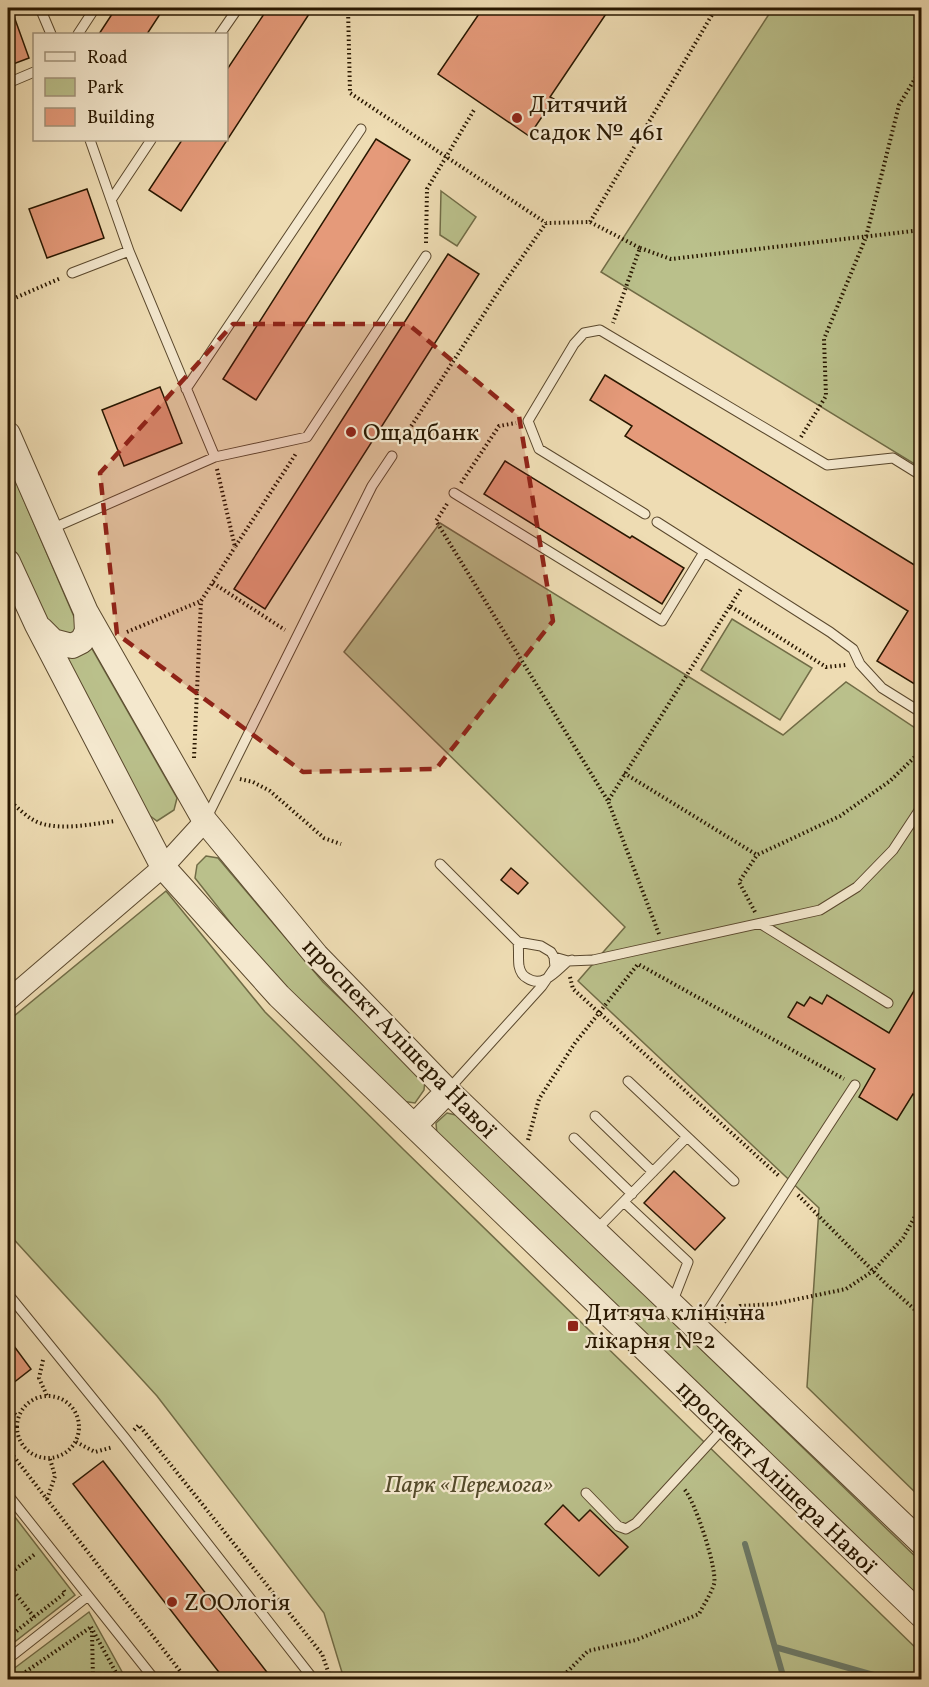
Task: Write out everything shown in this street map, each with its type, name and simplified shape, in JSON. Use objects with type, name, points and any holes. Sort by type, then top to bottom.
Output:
[{"type":"street","name":"проспект Алішера Навої","points":[[8,434],[86,612],[205,821],[316,955],[448,1090],[921,1544]]},
{"type":"street","name":"проспект Алішера Навої","points":[[8,562],[37,625],[163,867],[279,996],[921,1616]]},
{"type":"street","points":[[37,625],[54,641],[72,646],[82,641],[87,631],[86,612]]},
{"type":"street","points":[[8,999],[163,867],[205,821]]},
{"type":"street","points":[[414,1126],[448,1090]]},
{"type":"lane","points":[[40,8],[51,33]]},
{"type":"lane","points":[[79,33],[95,8]]},
{"type":"lane","points":[[221,33],[238,8]]},
{"type":"lane","points":[[8,83],[33,72]]},
{"type":"lane","points":[[186,389],[361,129]]},
{"type":"lane","points":[[90,141],[129,251],[215,457]]},
{"type":"lane","points":[[111,200],[150,141]]},
{"type":"lane","points":[[72,273],[129,251]]},
{"type":"lane","points":[[50,530],[215,457],[307,437],[426,256]]},
{"type":"lane","points":[[645,514],[539,450],[528,421],[574,344],[584,333],[600,330],[827,465],[893,458],[921,476]]},
{"type":"lane","points":[[205,821],[372,486],[392,456]]},
{"type":"lane","points":[[454,493],[662,621],[704,552]]},
{"type":"lane","points":[[657,522],[830,632],[853,649],[860,664],[882,687],[921,713]]},
{"type":"lane","points":[[440,864],[518,942],[546,949],[554,957],[568,960],[596,960],[820,910],[857,886],[893,850],[921,806]]},
{"type":"lane","points":[[761,924],[888,1003]]},
{"type":"lane","points":[[518,942],[519,965],[522,974],[535,982],[540,982],[550,976],[555,967],[554,957]]},
{"type":"lane","points":[[519,959],[525,950],[536,946]]},
{"type":"lane","points":[[448,1090],[550,976],[568,960]]},
{"type":"lane","points":[[534,995],[535,982]]},
{"type":"lane","points":[[627,1082],[734,1181]]},
{"type":"lane","points":[[696,1329],[855,1085]]},
{"type":"lane","points":[[595,1116],[653,1172]]},
{"type":"lane","points":[[595,1232],[687,1137]]},
{"type":"lane","points":[[574,1138],[632,1194]]},
{"type":"lane","points":[[624,1202],[688,1262],[671,1305]]},
{"type":"lane","points":[[8,1293],[125,1438],[314,1680]]},
{"type":"lane","points":[[586,1493],[618,1526],[626,1529],[636,1523],[725,1426]]},
{"type":"lane","points":[[8,1495],[155,1680]]},
{"type":"lane","points":[[8,1659],[88,1596]]},
{"type":"path","points":[[348,8],[350,93],[546,223],[590,222],[640,248],[671,259],[921,230]]},
{"type":"path","points":[[590,222],[716,8]]},
{"type":"path","points":[[795,446],[826,396],[824,339],[866,237],[899,105],[921,67]]},
{"type":"path","points":[[426,256],[427,189],[474,110]]},
{"type":"path","points":[[392,456],[502,286],[546,223]]},
{"type":"path","points":[[609,335],[640,248]]},
{"type":"path","points":[[8,301],[72,273]]},
{"type":"path","points":[[528,421],[499,426],[436,521],[608,801],[663,946]]},
{"type":"path","points":[[194,761],[201,601],[307,437]]},
{"type":"path","points":[[215,457],[235,548]]},
{"type":"path","points":[[213,583],[296,637]]},
{"type":"path","points":[[128,632],[201,601]]},
{"type":"path","points":[[608,801],[730,606],[826,667],[860,664]]},
{"type":"path","points":[[761,924],[739,882],[757,855],[840,816],[890,781],[921,750]]},
{"type":"path","points":[[228,772],[234,780],[242,779],[253,782],[270,791],[324,838],[341,844]]},
{"type":"path","points":[[624,773],[757,855]]},
{"type":"path","points":[[8,800],[41,824],[71,826],[119,821]]},
{"type":"path","points":[[568,960],[573,989],[789,1185],[873,1271],[921,1316]]},
{"type":"path","points":[[526,1144],[538,1100],[575,1043],[638,964],[855,1085]]},
{"type":"path","points":[[724,1322],[740,1306],[774,1304],[846,1289],[873,1271],[903,1238],[921,1204]]},
{"type":"path","points":[[44,1359],[39,1378],[47,1396]]},
{"type":"path","points":[[47,1396],[67,1403],[78,1420],[79,1431],[76,1442],[69,1450],[50,1459],[29,1453],[22,1445],[18,1435],[18,1417],[22,1409],[29,1402],[47,1396]]},
{"type":"path","points":[[8,1408],[18,1417]]},
{"type":"path","points":[[8,1449],[187,1680]]},
{"type":"path","points":[[47,1499],[55,1476],[50,1459]]},
{"type":"path","points":[[564,1680],[564,1675],[588,1652],[636,1640],[699,1614],[715,1582],[703,1528],[689,1494],[675,1480]]},
{"type":"path","points":[[30,1547],[41,1562]]},
{"type":"path","points":[[8,1575],[35,1554]]},
{"type":"path","points":[[8,1584],[34,1617]]},
{"type":"path","points":[[8,1638],[66,1593],[59,1585]]},
{"type":"path","points":[[19,1678],[91,1627]]},
{"type":"path","points":[[91,1627],[93,1680]]},
{"type":"path","points":[[91,1627],[120,1680]]},
{"type":"path","points":[[19,1678],[26,1680]]},
{"type":"highlighted area","points":[[233,324],[408,324],[519,416],[553,621],[436,769],[303,772],[117,634],[100,473]]},
{"type":"green space","points":[[773,8],[921,8],[921,468],[601,272]]},
{"type":"green space","points":[[441,191],[476,217],[457,246],[440,235]]},
{"type":"green space","points":[[8,463],[75,619],[177,798],[174,810],[157,821],[146,813],[31,600],[8,541]]},
{"type":"green space","points":[[440,523],[783,735],[846,682],[921,732],[921,1498],[807,1387],[819,1208],[578,981],[625,927],[344,652]]},
{"type":"green space","points":[[732,619],[812,668],[780,720],[701,670]]},
{"type":"green space","points":[[206,856],[218,858],[323,982],[425,1080],[424,1090],[415,1103],[401,1101],[263,964],[195,878],[197,865]]},
{"type":"green space","name":"Парк «Перемога»","points":[[166,891],[265,1012],[921,1653],[921,1679],[344,1679],[324,1613],[157,1396],[8,1233],[8,1021]]},
{"type":"green space","points":[[447,1113],[460,1116],[921,1562],[921,1604],[437,1135],[436,1123]]},
{"type":"green space","points":[[8,1508],[75,1595],[8,1647]]},
{"type":"green space","points":[[89,1612],[126,1679],[8,1679],[8,1673]]},
{"type":"building","points":[[8,8],[11,8],[29,58],[8,66]]},
{"type":"building","points":[[116,8],[164,8],[148,33],[100,33]]},
{"type":"building","points":[[268,8],[313,8],[228,139],[228,68]]},
{"type":"building","points":[[483,8],[610,8],[550,97],[554,99],[529,136],[438,74]]},
{"type":"building","points":[[376,139],[410,160],[256,400],[223,379]]},
{"type":"building","points":[[181,141],[227,141],[181,211],[149,190]]},
{"type":"building","points":[[87,189],[104,238],[47,258],[29,209]]},
{"type":"building","points":[[448,254],[479,274],[265,609],[234,589]]},
{"type":"building","points":[[605,375],[921,569],[921,688],[877,661],[908,611],[625,436],[632,426],[590,400]]},
{"type":"building","points":[[160,387],[182,443],[124,466],[102,410]]},
{"type":"building","points":[[505,461],[630,538],[632,536],[684,568],[662,604],[484,494]]},
{"type":"building","points":[[511,868],[528,883],[518,894],[501,880]]},
{"type":"building","points":[[921,979],[921,1099],[913,1094],[897,1120],[859,1097],[875,1069],[788,1017],[797,1002],[804,1006],[810,997],[822,1004],[827,995],[889,1033]]},
{"type":"building","points":[[674,1171],[725,1218],[695,1250],[644,1203]]},
{"type":"building","points":[[8,1338],[31,1369],[8,1387]]},
{"type":"building","points":[[103,1461],[273,1680],[225,1680],[197,1644],[73,1484]]},
{"type":"building","points":[[563,1505],[579,1521],[590,1510],[628,1547],[599,1576],[545,1524]]},
{"type":"waterway","points":[[745,1544],[782,1672]]},
{"type":"waterway","points":[[775,1647],[891,1680]]},
{"type":"place","name":"Дитячий садок № 461","points":[[517,118]]},
{"type":"place","name":"Ощадбанк","points":[[351,432]]},
{"type":"place","name":"Дитяча клінічна лікарня №2","points":[[573,1326]]},
{"type":"place","name":"ZООлогія","points":[[172,1602]]}]
